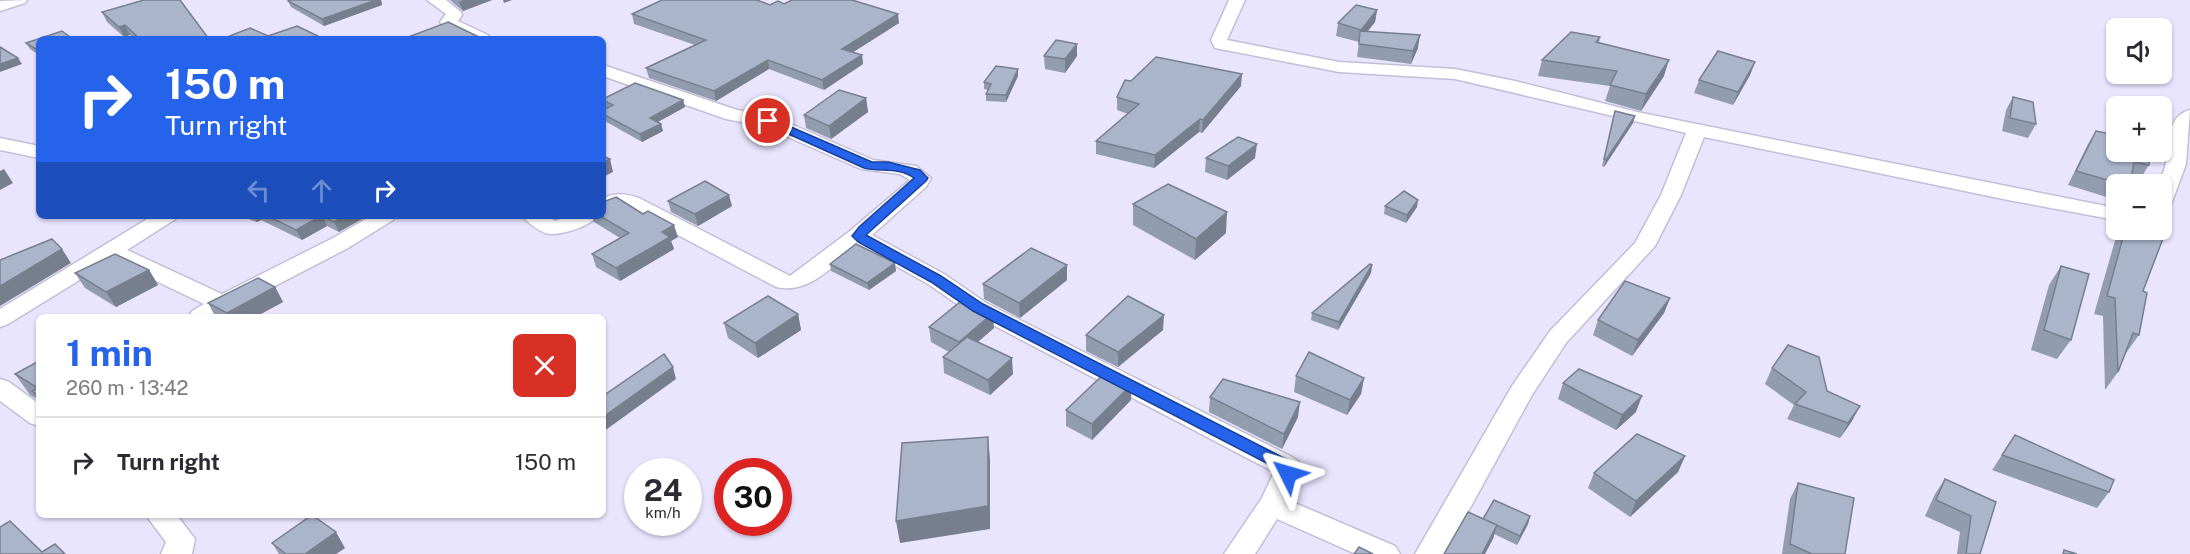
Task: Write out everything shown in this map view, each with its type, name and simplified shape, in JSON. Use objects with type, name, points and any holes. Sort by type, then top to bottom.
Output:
[{"type":"street","points":[[0,6],[20,0]]},
{"type":"street","points":[[435,0],[453,12],[454,15],[448,22],[476,36]]},
{"type":"street","points":[[1236,0],[1219,40],[1221,44],[1339,67],[1455,74],[1515,86],[1636,117],[2106,212]]},
{"type":"street","points":[[606,71],[715,110],[768,121],[868,165],[877,167],[888,165],[916,173],[921,178],[858,236],[800,280],[791,283],[632,202],[617,200],[606,206]]},
{"type":"street","points":[[2172,175],[2176,164],[2181,125],[2190,116]]},
{"type":"street","points":[[1430,554],[1521,392],[1558,338],[1644,246],[1671,195],[1697,129]]},
{"type":"street","points":[[0,144],[36,151]]},
{"type":"street","points":[[0,319],[162,219]]},
{"type":"street","points":[[203,314],[336,246],[381,219]]},
{"type":"street","points":[[538,219],[551,228],[580,219]]},
{"type":"street","points":[[858,236],[936,279],[978,308],[1288,468],[1288,474],[1272,506],[1239,554]]},
{"type":"street","points":[[111,251],[222,303]]},
{"type":"street","points":[[0,388],[36,415]]},
{"type":"street","points":[[1272,506],[1385,554]]},
{"type":"street","points":[[163,518],[181,538],[180,550],[176,554]]},
{"type":"building","points":[[144,0],[180,0],[207,36],[137,36],[125,25],[119,27],[102,12]]},
{"type":"building","points":[[376,0],[322,19],[288,1]]},
{"type":"building","points":[[662,0],[757,0],[770,5],[778,1],[784,4],[792,0],[852,0],[898,14],[842,49],[862,55],[822,80],[768,60],[714,91],[646,68],[706,40],[632,14]]},
{"type":"building","points":[[1356,5],[1377,10],[1361,30],[1338,23]]},
{"type":"building","points":[[448,22],[477,36],[411,36]]},
{"type":"building","points":[[297,26],[318,36],[268,36]]},
{"type":"building","points":[[250,28],[268,36],[230,36]]},
{"type":"building","points":[[62,31],[69,36],[47,36]]},
{"type":"building","points":[[1360,31],[1420,35],[1413,51],[1359,44]]},
{"type":"building","points":[[1571,32],[1600,37],[1596,42],[1669,60],[1646,94],[1610,85],[1617,71],[1542,60]]},
{"type":"building","points":[[36,40],[36,49],[26,43]]},
{"type":"building","points":[[1056,40],[1077,44],[1065,59],[1044,56]]},
{"type":"building","points":[[0,47],[18,58],[0,64]]},
{"type":"building","points":[[1718,51],[1755,62],[1738,92],[1699,80]]},
{"type":"building","points":[[1156,57],[1242,74],[1203,120],[1200,119],[1155,155],[1096,141],[1139,104],[1117,97],[1125,80],[1131,81]]},
{"type":"building","points":[[996,66],[1018,69],[1006,95],[986,94],[991,84],[984,82]]},
{"type":"building","points":[[635,83],[683,100],[650,118],[661,124],[640,134],[606,116],[606,108],[613,105],[606,102],[606,98]]},
{"type":"building","points":[[839,90],[866,98],[829,126],[804,115]]},
{"type":"building","points":[[2013,97],[2033,102],[2036,124],[2010,118]]},
{"type":"building","points":[[1615,111],[1635,116],[1606,160],[1604,159]]},
{"type":"building","points":[[2096,131],[2106,133],[2106,162],[2134,162],[2132,174],[2106,174],[2106,180],[2076,171]]},
{"type":"building","points":[[1238,137],[1257,144],[1228,166],[1206,158]]},
{"type":"building","points":[[2134,162],[2149,162],[2149,165]]},
{"type":"building","points":[[705,181],[729,195],[695,214],[668,201]]},
{"type":"building","points":[[1168,184],[1227,212],[1196,239],[1133,204]]},
{"type":"building","points":[[1404,191],[1418,200],[1407,215],[1385,206]]},
{"type":"building","points":[[616,197],[643,214],[648,211],[674,225],[662,232],[670,237],[616,268],[592,254],[629,233],[605,219],[606,201]]},
{"type":"building","points":[[274,219],[316,219],[296,230]]},
{"type":"building","points":[[52,239],[62,249],[0,286],[0,260]]},
{"type":"building","points":[[2122,240],[2162,240],[2143,291],[2147,293],[2139,335],[2133,333],[2118,372],[2115,298],[2107,296]]},
{"type":"building","points":[[856,244],[895,263],[867,283],[830,264]]},
{"type":"building","points":[[1031,248],[1067,265],[1019,303],[983,284]]},
{"type":"building","points":[[115,254],[149,270],[106,292],[75,273]]},
{"type":"building","points":[[1370,264],[1372,265],[1339,322],[1312,313]]},
{"type":"building","points":[[2061,266],[2089,274],[2071,340],[2044,330]]},
{"type":"building","points":[[258,278],[275,287],[227,313],[208,303]]},
{"type":"building","points":[[1625,281],[1670,298],[1638,340],[1598,320]]},
{"type":"building","points":[[768,296],[798,314],[755,343],[724,323]]},
{"type":"building","points":[[1128,296],[1164,315],[1118,352],[1086,335]]},
{"type":"building","points":[[965,298],[993,313],[959,342],[929,327]]},
{"type":"building","points":[[967,337],[1012,358],[988,380],[943,357]]},
{"type":"building","points":[[1788,345],[1819,357],[1827,391],[1860,406],[1848,423],[1795,404],[1806,392],[1772,368]]},
{"type":"building","points":[[1309,352],[1364,378],[1350,400],[1296,376]]},
{"type":"building","points":[[664,354],[673,367],[606,415],[606,394]]},
{"type":"building","points":[[36,363],[36,387],[15,374]]},
{"type":"building","points":[[1579,369],[1642,396],[1622,415],[1563,383]]},
{"type":"building","points":[[1106,372],[1132,384],[1092,424],[1066,410]]},
{"type":"building","points":[[1223,379],[1300,402],[1284,434],[1210,397]]},
{"type":"building","points":[[1637,434],[1685,456],[1636,501],[1594,473]]},
{"type":"building","points":[[2015,435],[2114,480],[2109,492],[2002,455]]},
{"type":"building","points":[[988,437],[988,506],[896,521],[902,443]]},
{"type":"building","points":[[1945,479],[1996,502],[1980,554],[1966,554],[1971,516],[1936,500]]},
{"type":"building","points":[[1798,483],[1854,498],[1845,554],[1812,554],[1790,544]]},
{"type":"building","points":[[1494,500],[1530,516],[1520,536],[1483,519]]},
{"type":"building","points":[[1468,512],[1497,525],[1482,554],[1444,554]]},
{"type":"building","points":[[308,518],[316,518],[336,532],[305,554],[286,554],[272,543]]},
{"type":"building","points":[[10,521],[42,552],[55,544],[65,554],[0,554],[0,527]]},
{"type":"building","points":[[1359,547],[1373,554],[1354,554]]},
{"type":"building","points":[[2064,550],[2077,554],[2063,554]]},
{"type":"route","points":[[768,121],[868,165],[877,167],[888,165],[916,173],[921,178],[919,183],[863,230],[858,236],[862,239],[936,279],[978,308],[1282,464],[1288,468],[1288,474]]}]
